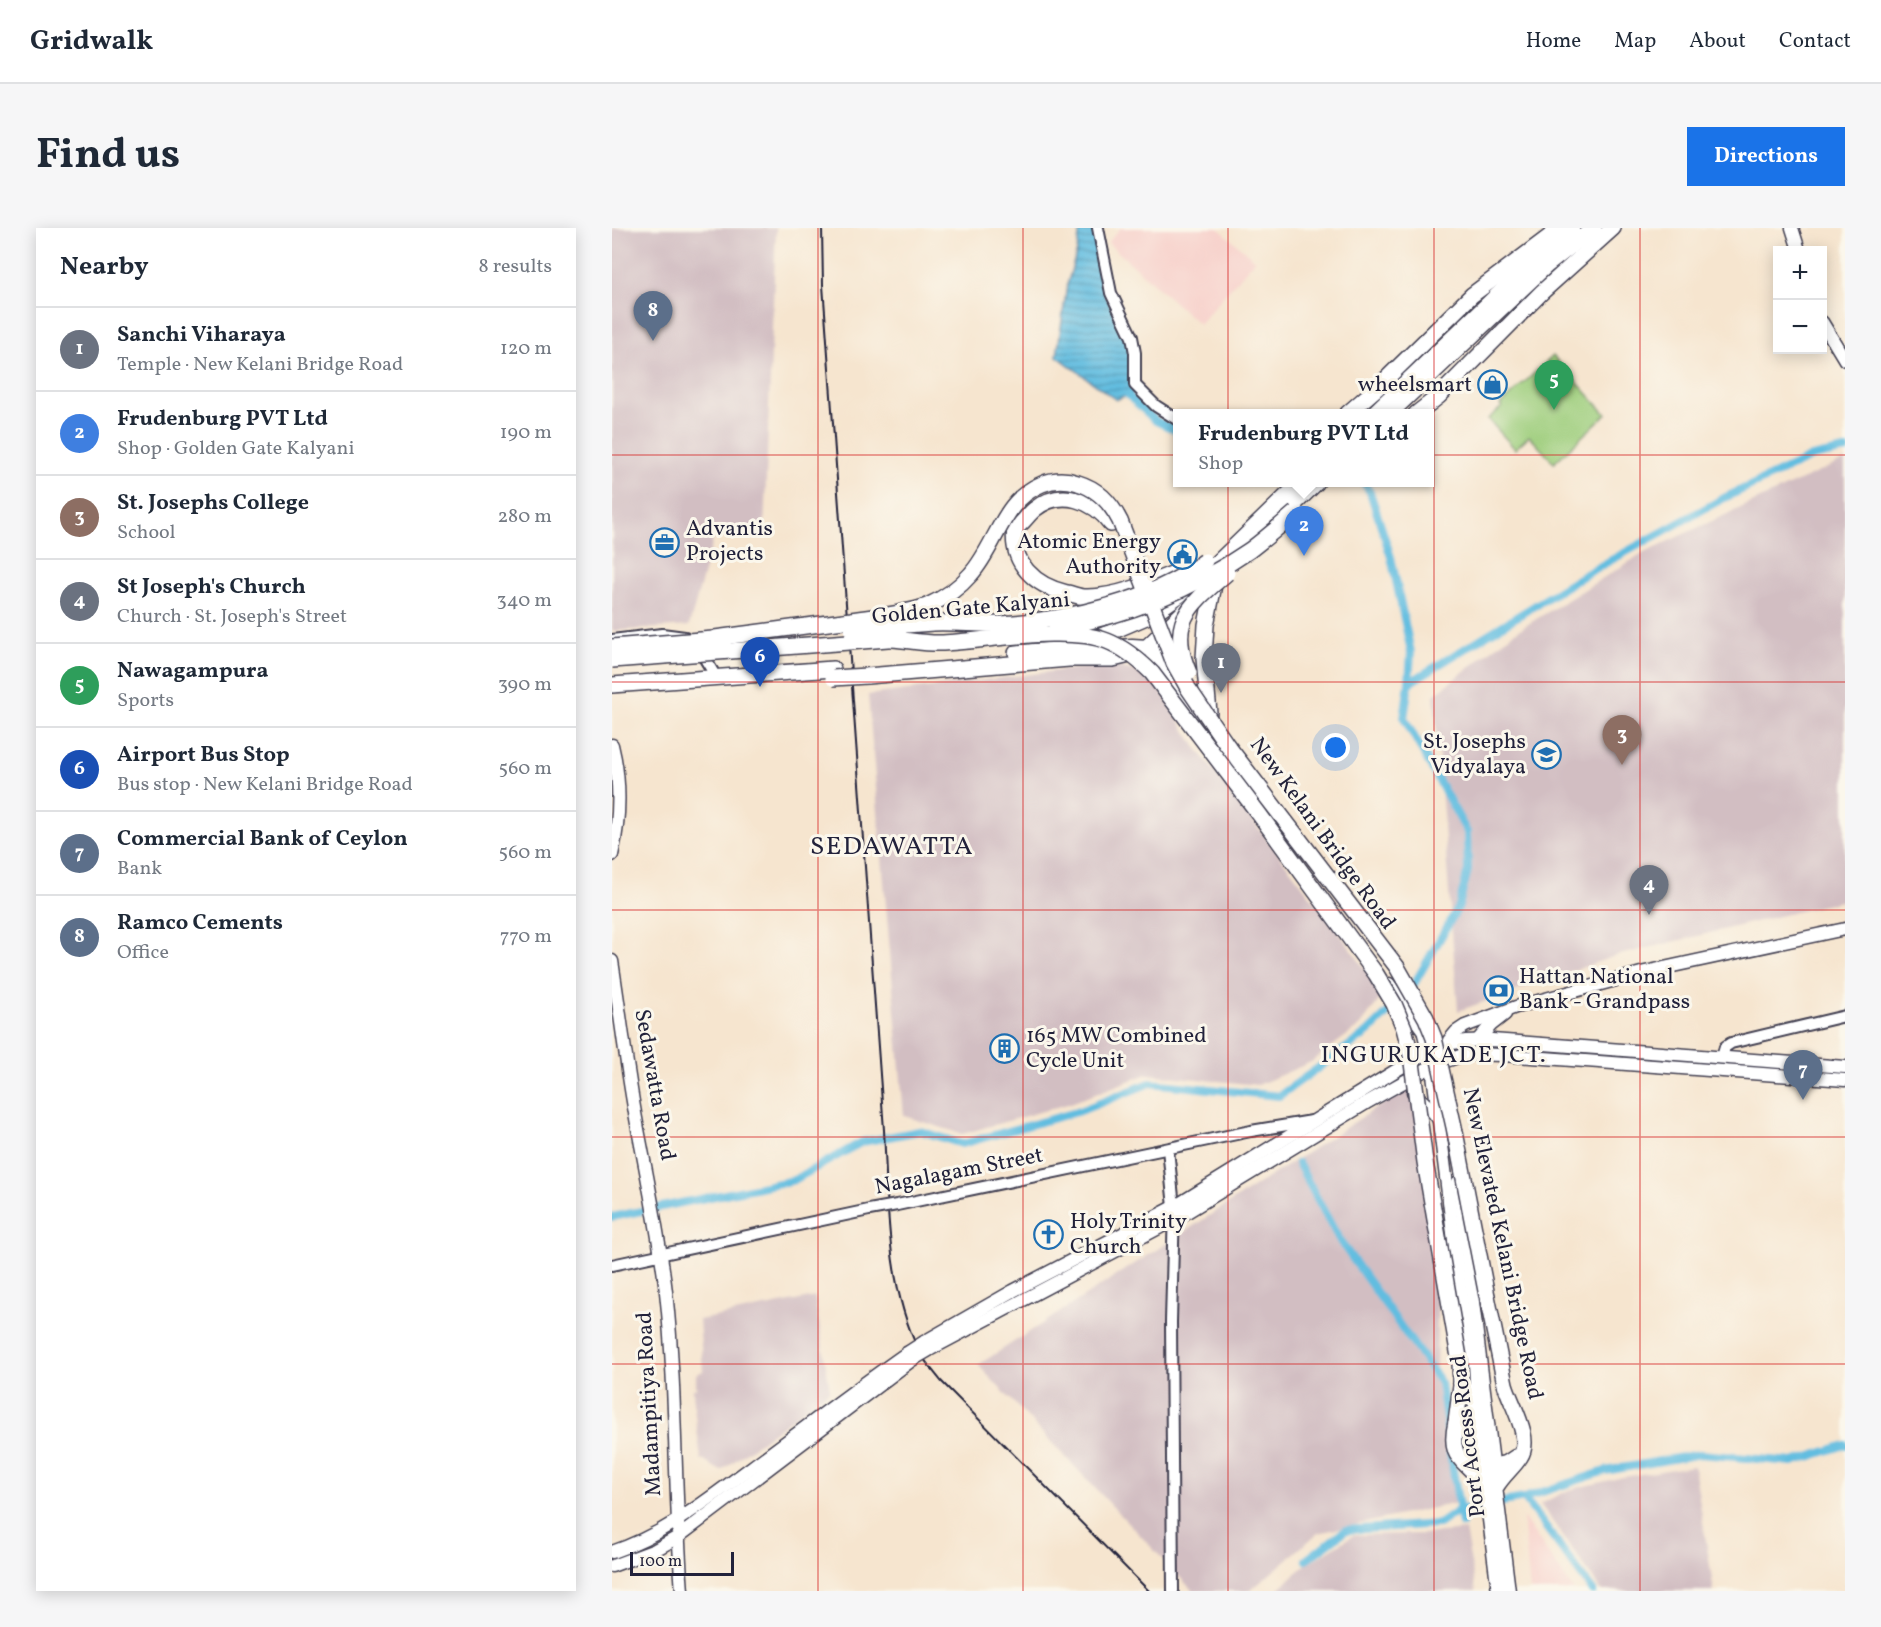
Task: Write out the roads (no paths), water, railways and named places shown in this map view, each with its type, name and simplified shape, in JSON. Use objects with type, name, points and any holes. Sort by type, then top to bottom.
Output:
[{"type":"highway","points":[[1353,409],[1458,307],[1499,273],[1561,228]]},
{"type":"highway","points":[[1378,409],[1511,282],[1577,228]]},
{"type":"highway","points":[[1394,409],[1540,272],[1594,228]]},
{"type":"highway","points":[[1422,409],[1439,396],[1568,267],[1613,228]]},
{"type":"highway","points":[[716,638],[887,615],[928,605],[947,595],[971,575],[1004,518],[1023,495],[1050,481],[1064,480],[1080,483],[1099,494],[1116,514],[1178,671],[1216,730],[1269,800]]},
{"type":"highway","name":"Golden Gate Kalyani","points":[[612,647],[936,623],[1002,624],[1089,610],[1130,598],[1187,574],[1205,561],[1285,487]]},
{"type":"highway","name":"New Kelani Bridge Road","points":[[679,684],[866,671],[1053,650],[1086,643],[1166,606],[1198,581],[1297,487]]},
{"type":"highway","points":[[1148,646],[1313,487]]},
{"type":"highway","name":"Golden Gate Kalyani","points":[[612,660],[1035,631],[1072,625],[1131,610],[1186,587],[1253,548],[1325,487]]},
{"type":"highway","points":[[1205,561],[1141,585],[1131,588],[1121,591],[1084,598],[1049,588],[1029,574],[1015,550],[1015,528],[1023,524],[1027,516],[1040,505],[1059,498],[1081,500],[1094,506],[1106,517],[1122,544],[1131,567],[1135,578],[1138,586],[1155,634],[1162,660],[1190,710],[1259,814]]},
{"type":"highway","points":[[1269,800],[1215,719],[1191,678],[1182,655],[1180,635],[1184,615],[1191,605],[1296,512]]},
{"type":"highway","points":[[1209,712],[1204,658],[1206,625],[1215,580]]},
{"type":"highway","points":[[892,639],[939,643],[1057,634],[1084,635],[1108,641],[1135,657],[1152,674],[1259,814],[1376,974],[1394,1004],[1404,1028],[1411,1055],[1425,1162],[1460,1363],[1461,1385],[1452,1437],[1453,1448],[1462,1462],[1482,1467],[1507,1463],[1524,1448]]},
{"type":"highway","name":"New Kelani Bridge Road","points":[[866,671],[1113,658],[1130,655],[1148,646]]},
{"type":"highway","name":"New Kelani Bridge Road","points":[[679,684],[716,677],[833,674]]},
{"type":"highway","points":[[612,685],[679,684]]},
{"type":"highway","points":[[612,694],[679,684]]},
{"type":"highway","name":"New Elevated Kelani Bridge Road","points":[[1269,800],[1397,967],[1429,1024],[1458,1143],[1505,1384],[1525,1435],[1524,1448]]},
{"type":"highway","points":[[1482,1467],[1482,1481],[1492,1489],[1522,1455],[1524,1448]]},
{"type":"main road","points":[[1792,228],[1798,246]]},
{"type":"main road","points":[[1827,330],[1845,360]]},
{"type":"main road","points":[[1053,650],[1148,646],[1153,625],[1166,606]]},
{"type":"main road","name":"New Kelani Bridge Road","points":[[1148,646],[1160,666],[1394,991],[1412,1004]]},
{"type":"main road","name":"New Kelani Bridge Road","points":[[1148,646],[1169,663],[1209,712],[1218,730],[1235,754],[1402,981],[1423,1030],[1438,1048],[1437,1064]]},
{"type":"main road","name":"New Kelani Bridge Road","points":[[1113,658],[1140,662],[1173,681]]},
{"type":"main road","points":[[612,745],[618,782],[612,855]]},
{"type":"main road","points":[[612,1566],[655,1550],[678,1537],[926,1346],[1085,1260],[1394,1071],[1438,1048],[1465,1026],[1516,1007],[1645,972],[1845,929]]},
{"type":"main road","name":"Sedawatta Road","points":[[612,961],[635,1112],[654,1210]]},
{"type":"main road","points":[[1478,1040],[1491,1025],[1516,1007]]},
{"type":"main road","points":[[1438,1048],[1478,1040],[1722,1064],[1845,1080]]},
{"type":"main road","points":[[1085,1260],[1172,1221],[1395,1086],[1437,1064],[1466,1054],[1845,1067]]},
{"type":"main road","name":"Port Access Road","points":[[1437,1064],[1441,1122],[1482,1467],[1492,1489],[1498,1591]]},
{"type":"main road","name":"Port Access Road","points":[[1437,1064],[1482,1467]]},
{"type":"main road","points":[[1395,1086],[1414,1092],[1441,1122]]},
{"type":"main road","name":"Madampitiya Road","points":[[654,1210],[661,1254],[670,1351],[681,1591]]},
{"type":"main road","points":[[612,1551],[647,1539],[677,1522],[862,1384],[910,1357]]},
{"type":"main road","points":[[676,1503],[681,1509],[693,1511]]},
{"type":"main road","name":"Port Access Road","points":[[1496,1531],[1509,1591]]},
{"type":"main road","points":[[655,1550],[661,1550],[670,1555],[680,1573]]},
{"type":"street","points":[[1098,228],[1111,293],[1132,337],[1136,385],[1156,406],[1173,417]]},
{"type":"street","points":[[612,640],[654,634],[681,635],[696,646],[716,677]]},
{"type":"street","points":[[1722,1064],[1725,1047],[1731,1043],[1845,1016]]},
{"type":"street","name":"Nagalagam Street","points":[[612,1264],[1251,1131],[1314,1120]]},
{"type":"street","points":[[1168,1149],[1174,1207],[1171,1331],[1173,1591]]},
{"type":"water","points":[[1080,228],[1097,228],[1105,295],[1126,334],[1131,354],[1129,381],[1134,392],[1116,400],[1057,356],[1067,285],[1077,251]]},
{"type":"waterway","points":[[1128,395],[1156,421],[1173,429]]},
{"type":"waterway","points":[[1410,991],[1459,906],[1468,870],[1467,832],[1404,718],[1409,683],[1586,574],[1724,498],[1812,457],[1845,450]]},
{"type":"waterway","points":[[1366,487],[1391,557],[1411,652],[1409,683]]},
{"type":"waterway","points":[[612,1217],[794,1180],[862,1142],[920,1131],[962,1144],[1080,1111],[1150,1083],[1279,1096],[1367,1033],[1395,1006]]},
{"type":"waterway","points":[[1298,1163],[1340,1241],[1441,1383],[1449,1440]]},
{"type":"waterway","points":[[1593,1591],[1524,1498],[1605,1471],[1700,1454],[1793,1462],[1845,1445]]},
{"type":"waterway","points":[[1450,1452],[1462,1524]]},
{"type":"waterway","points":[[1306,1560],[1346,1530],[1439,1524],[1459,1510],[1524,1498]]},
{"type":"railway","points":[[822,228],[823,285],[884,1130],[888,1214],[894,1271],[900,1298],[919,1351],[941,1381],[1149,1591]]},
{"type":"place","name":"Ramco Cements","points":[[653,341]]},
{"type":"place","name":"wheelsmart","points":[[1493,385]]},
{"type":"place","name":"Nawagampura","points":[[1554,410]]},
{"type":"place","name":"Advantis Projects","points":[[665,542]]},
{"type":"place","name":"Atomic Energy Authority","points":[[1182,555]]},
{"type":"place","name":"Frudenburg PVT Ltd","points":[[1304,556]]},
{"type":"place","name":"Airport Bus Stop","points":[[760,687]]},
{"type":"place","name":"Sanchi Viharaya","points":[[1221,693]]},
{"type":"place","name":"St. Josephs Vidyalaya","points":[[1547,755]]},
{"type":"place","name":"St. Josephs College","points":[[1622,765]]},
{"type":"place","name":"St Joseph's Church","points":[[1649,915]]},
{"type":"place","name":"Hattan National Bank - Grandpass","points":[[1498,990]]},
{"type":"place","name":"165 MW Combined Cycle Unit","points":[[1005,1049]]},
{"type":"place","name":"Commercial Bank of Ceylon","points":[[1803,1100]]},
{"type":"place","name":"Holy Trinity Church","points":[[1049,1235]]},
{"type":"district","name":"SEDAWATTA","points":[[892,847]]},
{"type":"district","name":"INGURUKADE JCT.","points":[[1434,1056]]}]
